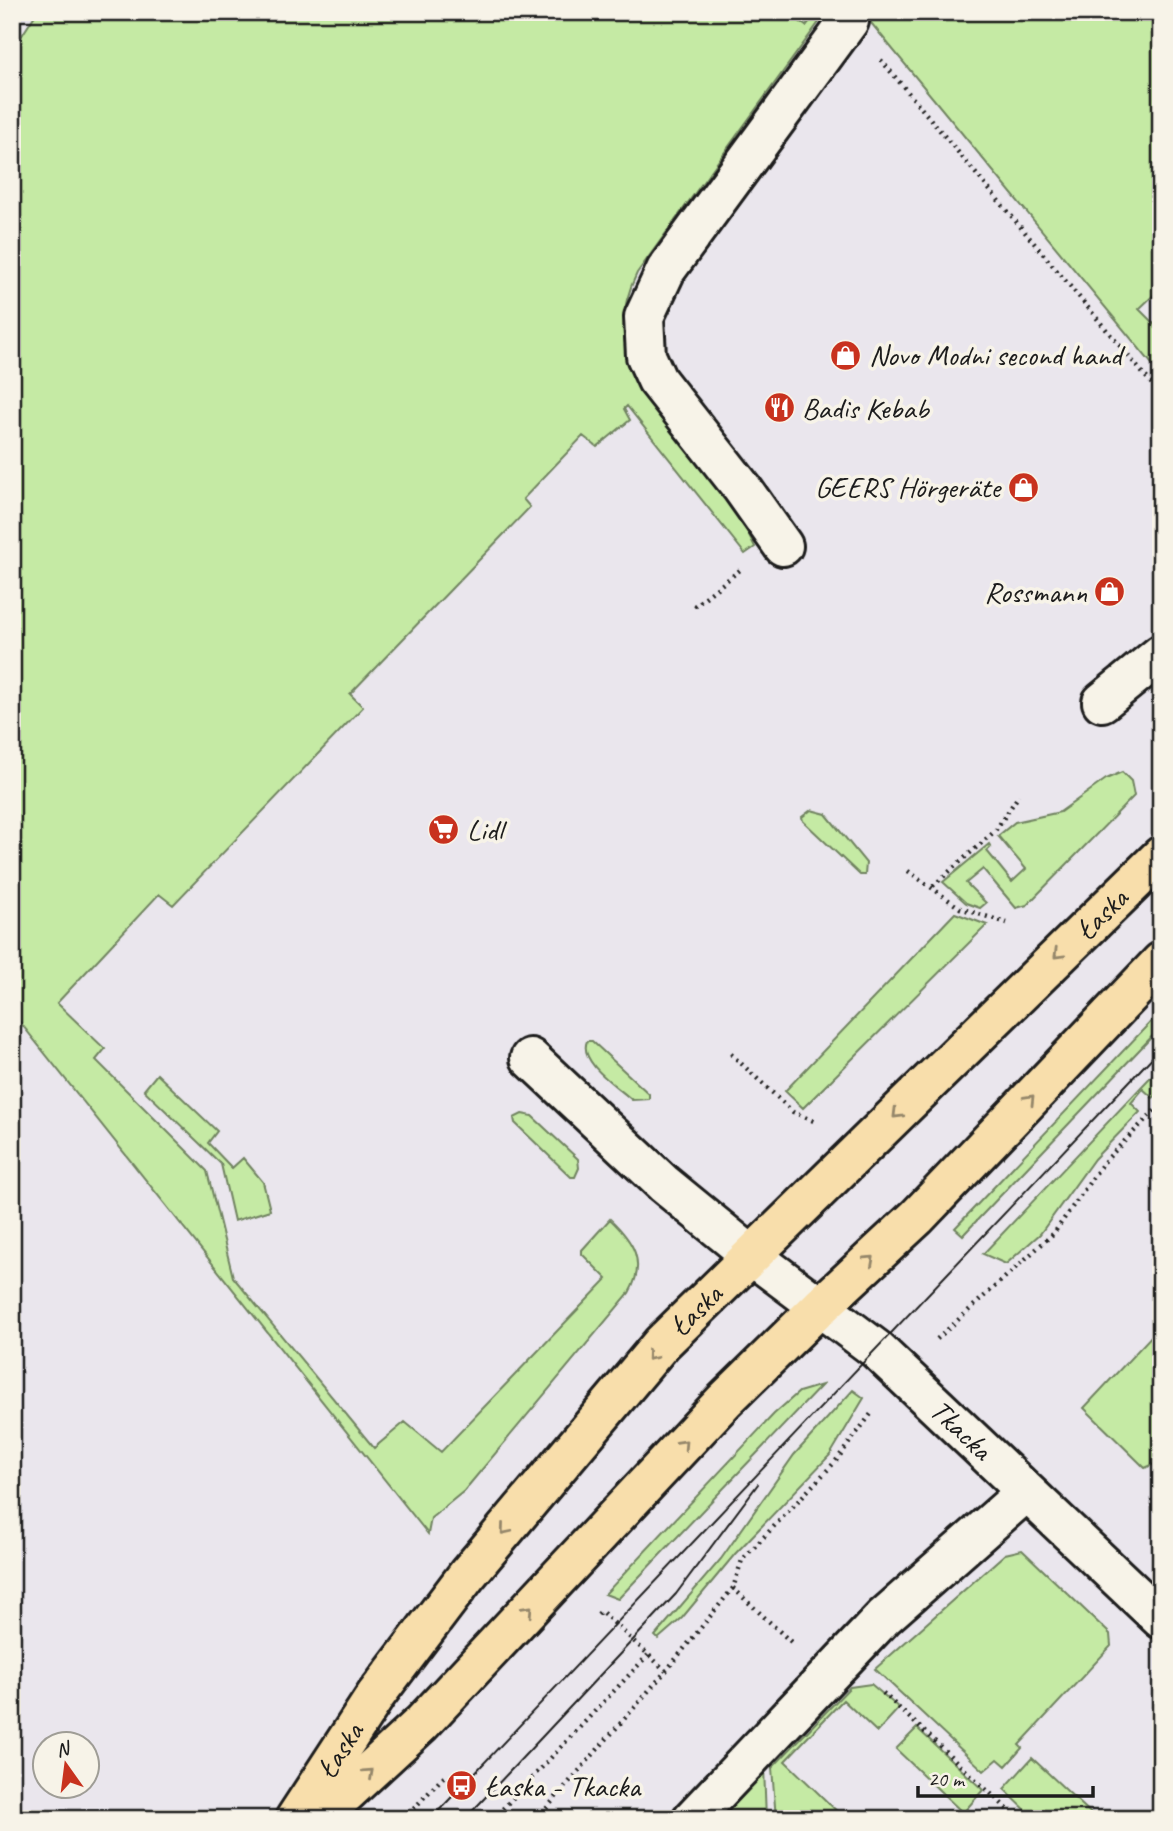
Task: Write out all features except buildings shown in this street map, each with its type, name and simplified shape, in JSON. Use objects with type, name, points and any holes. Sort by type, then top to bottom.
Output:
[{"type":"main road","name":"Łaska","points":[[295,1819],[376,1695],[467,1575],[662,1343],[1161,856]]},
{"type":"main road","name":"Łaska","points":[[318,1819],[422,1723],[724,1401],[917,1217],[1161,962]]},
{"type":"street","points":[[783,546],[742,488],[657,380],[646,356],[644,317],[666,270],[849,21]]},
{"type":"street","points":[[1102,702],[1161,654]]},
{"type":"street","name":"Tkacka","points":[[530,1058],[664,1184],[751,1256],[885,1358],[1161,1619]]},
{"type":"street","points":[[692,1819],[884,1617],[1026,1492]]},
{"type":"path","points":[[849,21],[1161,395]]},
{"type":"path","points":[[694,606],[746,565]]},
{"type":"path","points":[[933,886],[995,831],[1019,796]]},
{"type":"path","points":[[908,871],[933,886],[960,908],[1007,923]]},
{"type":"path","points":[[731,1054],[793,1112],[813,1119]]},
{"type":"path","points":[[930,1346],[1054,1233],[1103,1163],[1161,1104]]},
{"type":"path","points":[[537,1819],[666,1671],[733,1588],[742,1560],[835,1462],[878,1404]]},
{"type":"path","points":[[733,1588],[836,1667],[1018,1819]]},
{"type":"path","points":[[595,1617],[601,1611],[666,1671]]},
{"type":"path","points":[[493,1819],[648,1655]]},
{"type":"path","points":[[404,1819],[450,1770]]},
{"type":"green space","points":[[37,12],[787,12],[806,26],[816,13],[822,18],[637,273],[625,308],[624,339],[632,369],[646,396],[729,499],[755,547],[745,554],[627,406],[624,409],[630,420],[597,447],[583,436],[523,499],[530,507],[350,694],[363,707],[173,905],[159,894],[57,1003],[105,1049],[96,1060],[207,1171],[233,1277],[374,1448],[405,1422],[441,1452],[607,1279],[582,1254],[582,1250],[610,1219],[625,1235],[637,1262],[637,1271],[629,1293],[464,1491],[431,1518],[428,1534],[15,1016],[12,1019],[12,51]]},
{"type":"green space","points":[[862,12],[1161,12],[1161,288],[1139,309],[1161,331],[1161,375]]},
{"type":"green space","points":[[1122,772],[1131,781],[1134,796],[1027,905],[1016,908],[983,869],[966,883],[986,903],[980,908],[966,903],[943,882],[989,844],[991,847],[987,851],[1012,882],[1026,869],[998,836],[1015,822],[1060,812],[1106,779]]},
{"type":"green space","points":[[811,810],[826,814],[866,863],[865,875],[860,875],[803,821],[802,817]]},
{"type":"green space","points":[[955,913],[987,925],[803,1108],[785,1091]]},
{"type":"green space","points":[[1161,1011],[1161,1027],[963,1235],[955,1228]]},
{"type":"green space","points":[[587,1041],[592,1041],[649,1094],[649,1099],[632,1100],[601,1074],[588,1057]]},
{"type":"green space","points":[[1161,1066],[1161,1091],[1153,1098],[1143,1089],[1131,1103],[1140,1112],[1094,1159],[1040,1234],[1006,1264],[983,1254]]},
{"type":"green space","points":[[157,1074],[217,1131],[208,1143],[232,1168],[243,1158],[263,1182],[270,1210],[234,1221],[221,1164],[144,1090]]},
{"type":"green space","points":[[522,1114],[532,1116],[578,1159],[579,1168],[575,1177],[571,1177],[515,1123],[514,1118]]},
{"type":"green space","points":[[1155,1332],[1161,1337],[1161,1461],[1145,1468],[1084,1408]]},
{"type":"green space","points":[[822,1385],[618,1599],[605,1594],[774,1414],[799,1392]]},
{"type":"green space","points":[[853,1390],[864,1398],[830,1455],[735,1554],[682,1618],[658,1639],[655,1636],[721,1559],[794,1455]]},
{"type":"green space","points":[[1022,1550],[1110,1634],[1111,1646],[1019,1745],[1022,1748],[1006,1766],[998,1759],[984,1771],[875,1669],[1005,1554]]},
{"type":"green space","points":[[871,1684],[899,1708],[877,1732],[843,1700],[785,1761],[845,1819],[776,1819],[772,1768],[850,1687]]},
{"type":"green space","points":[[917,1728],[983,1790],[963,1813],[896,1749]]},
{"type":"green space","points":[[1032,1758],[1097,1819],[1035,1819],[1004,1789]]},
{"type":"green space","points":[[764,1767],[766,1819],[716,1819]]},
{"type":"tram line","points":[[431,1819],[1161,1048]]},
{"type":"tram line","points":[[465,1819],[676,1594],[758,1484]]},
{"type":"place","name":"Novo Modni second hand","points":[[846,355]]},
{"type":"place","name":"Badis Kebab","points":[[779,408]]},
{"type":"place","name":"GEERS Hörgeräte","points":[[1023,487]]},
{"type":"place","name":"Rossmann","points":[[1110,592]]},
{"type":"place","name":"Lidl","points":[[444,830]]},
{"type":"place","name":"Łaska - Tkacka","points":[[462,1786]]}]
